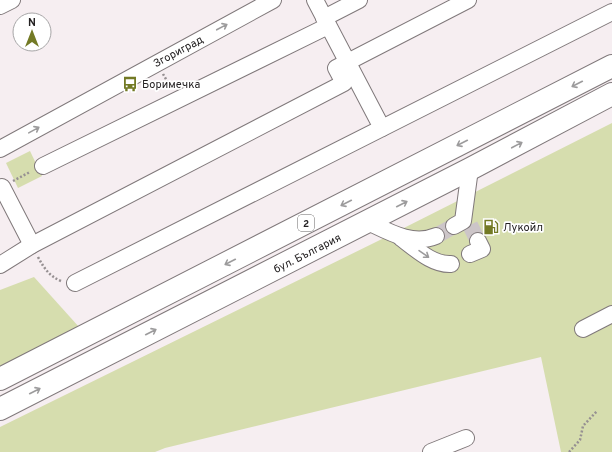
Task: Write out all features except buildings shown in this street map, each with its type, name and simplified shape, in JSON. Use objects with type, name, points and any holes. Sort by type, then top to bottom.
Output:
[{"type":"highway","name":"2","points":[[0,379],[612,66]]},
{"type":"highway","name":"бул. България","points":[[0,409],[470,170],[612,94]]},
{"type":"street","points":[[0,6],[12,0]]},
{"type":"street","name":"Згориград","points":[[0,148],[273,0]]},
{"type":"street","points":[[314,0],[382,128]]},
{"type":"street","points":[[43,166],[178,100],[326,22],[359,0]]},
{"type":"street","points":[[0,265],[32,245],[344,83],[336,68],[468,0]]},
{"type":"street","points":[[75,283],[612,12]]},
{"type":"street","points":[[454,226],[467,219],[470,170]]},
{"type":"street","points":[[1,186],[32,245]]},
{"type":"street","points":[[368,222],[401,238],[434,261],[450,264]]},
{"type":"street","points":[[401,238],[428,240],[436,236]]},
{"type":"street","points":[[583,329],[612,314]]},
{"type":"street","points":[[431,452],[466,438]]},
{"type":"path","points":[[157,62],[178,100]]},
{"type":"path","points":[[1,186],[43,166]]},
{"type":"path","points":[[32,245],[44,269],[52,278],[62,282],[75,283]]},
{"type":"path","points":[[569,452],[580,440],[583,426],[597,411]]},
{"type":"green space","points":[[612,123],[612,452],[561,452],[541,357],[165,448],[155,452],[0,452],[0,427],[382,239]]},
{"type":"green space","points":[[30,151],[42,176],[18,188],[6,163]]},
{"type":"green space","points":[[34,277],[79,327],[0,368],[0,290]]},
{"type":"tunnel","points":[[470,225],[478,241]]},
{"type":"tunnel","points":[[436,236],[454,226]]},
{"type":"place","name":"Боримечка","points":[[130,84]]},
{"type":"place","name":"Лукойл","points":[[491,227]]}]
